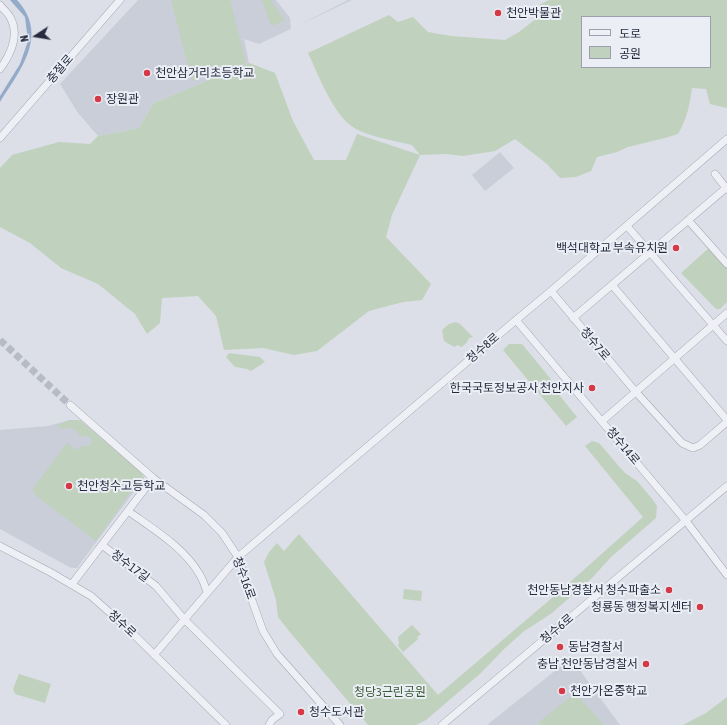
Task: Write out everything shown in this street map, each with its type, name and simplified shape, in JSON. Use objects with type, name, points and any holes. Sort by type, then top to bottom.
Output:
[{"type":"street","name":"충절로","points":[[0,138],[120,0]]},
{"type":"street","points":[[0,5],[10,17],[15,32],[9,57],[0,69]]},
{"type":"street","name":"청수8로","points":[[238,557],[727,139]]},
{"type":"street","points":[[715,174],[727,189]]},
{"type":"street","name":"청수7로","points":[[612,285],[727,421],[700,445],[693,448],[682,443],[635,391],[573,318],[688,220],[727,189]]},
{"type":"street","points":[[688,220],[727,264]]},
{"type":"street","points":[[627,226],[727,341]]},
{"type":"street","points":[[551,291],[573,318]]},
{"type":"street","points":[[602,421],[727,313]]},
{"type":"street","name":"청수14로","points":[[516,320],[686,521],[727,575]]},
{"type":"street","name":"청수16로","points":[[70,405],[153,478],[204,515],[222,533],[238,557],[263,631],[277,654],[340,725]]},
{"type":"street","name":"청수17길","points":[[153,478],[102,545],[156,586],[184,619],[280,714],[272,720],[269,725]]},
{"type":"street","name":"청수6로","points":[[442,725],[727,486]]},
{"type":"street","points":[[128,510],[174,546],[190,561],[200,575],[207,592]]},
{"type":"street","points":[[72,584],[102,545]]},
{"type":"street","name":"청수로","points":[[0,546],[72,584],[91,596],[226,725]]},
{"type":"street","points":[[154,655],[238,557]]},
{"type":"shaded area","name":"천안삼거리초등학교","points":[[138,0],[276,0],[290,18],[291,29],[259,44],[244,39],[249,63],[154,103],[139,128],[98,136],[78,113],[60,84]]},
{"type":"shaded area","points":[[348,0],[352,0],[295,27]]},
{"type":"shaded area","points":[[500,152],[514,168],[485,191],[472,175]]},
{"type":"shaded area","name":"천안청수고등학교","points":[[70,420],[80,420],[144,478],[77,568],[71,568],[0,529],[0,430],[48,426]]},
{"type":"shaded area","name":"천안가온중학교","points":[[571,658],[620,725],[487,725]]},
{"type":"green space","points":[[171,0],[230,0],[246,63],[192,81]]},
{"type":"green space","points":[[262,0],[271,0],[285,21],[271,26]]},
{"type":"green space","points":[[549,0],[727,0],[727,108],[710,104],[706,89],[692,88],[688,111],[678,134],[597,157],[591,171],[576,177],[560,178],[547,164],[515,139],[495,151],[463,156],[446,154],[420,155],[412,145],[376,137],[356,129],[340,115],[322,84],[308,53],[389,15],[398,22],[413,17],[428,32],[451,36],[505,40],[519,32],[537,18],[539,5]]},
{"type":"green space","points":[[249,63],[275,73],[293,121],[314,160],[346,160],[357,134],[420,155],[392,215],[386,237],[431,284],[422,300],[403,302],[369,311],[317,351],[294,355],[263,348],[224,350],[216,316],[198,296],[162,298],[160,323],[147,334],[135,314],[98,284],[61,268],[30,243],[0,227],[0,168],[12,155],[59,142],[90,144],[98,136],[139,128],[154,103]]},
{"type":"green space","points":[[710,247],[727,268],[727,302],[720,309],[716,309],[681,273]]},
{"type":"green space","points":[[456,322],[473,337],[469,338],[461,347],[458,345],[454,347],[444,341],[442,330],[449,324]]},
{"type":"green space","points":[[509,344],[522,344],[550,378],[556,391],[577,417],[566,426],[503,350]]},
{"type":"green space","points":[[229,353],[260,357],[265,362],[251,371],[235,367],[226,357]]},
{"type":"green space","points":[[70,420],[80,420],[142,472],[144,478],[130,493],[96,541],[34,494],[33,489],[67,443],[77,450],[83,446],[91,446],[91,437],[80,436],[73,429],[63,429],[57,425]]},
{"type":"green space","name":"청당3근린공원","points":[[592,441],[599,443],[625,473],[637,481],[653,500],[657,506],[656,518],[611,557],[592,578],[552,613],[523,632],[481,673],[426,720],[416,725],[368,725],[278,617],[276,600],[264,562],[269,552],[277,543],[284,551],[299,534],[438,695],[559,592],[643,517],[585,446]]},
{"type":"green space","points":[[404,589],[422,591],[421,601],[403,599]]},
{"type":"green space","points":[[412,625],[421,634],[417,637],[418,639],[416,641],[403,652],[398,646],[398,637]]},
{"type":"green space","points":[[19,674],[51,684],[45,703],[15,694],[13,689]]},
{"type":"green space","points":[[575,693],[604,725],[540,725],[539,722]]},
{"type":"green space","points":[[727,697],[727,725],[683,725],[706,713]]},
{"type":"water","points":[[10,0],[17,0],[26,13],[31,26],[31,39],[23,64],[0,102],[0,96],[20,64],[28,41],[25,17]]},
{"type":"tunnel","points":[[0,340],[70,405]]},
{"type":"place","name":"천안박물관","points":[[498,13]]},
{"type":"place","name":"천안삼거리초등학교","points":[[147,73]]},
{"type":"place","name":"장원관","points":[[98,99]]},
{"type":"place","name":"백석대학교 부속유치원","points":[[676,248]]},
{"type":"place","name":"한국국토정보공사 천안지사","points":[[592,388]]},
{"type":"place","name":"천안청수고등학교","points":[[69,486]]},
{"type":"place","name":"천안동남경찰서 청수파출소","points":[[669,590]]},
{"type":"place","name":"청룡동 행정복지센터","points":[[700,607]]},
{"type":"place","name":"동남경찰서","points":[[560,647]]},
{"type":"place","name":"충남 천안동남경찰서","points":[[646,664]]},
{"type":"place","name":"천안가온중학교","points":[[562,691]]},
{"type":"place","name":"청수도서관","points":[[301,712]]}]
